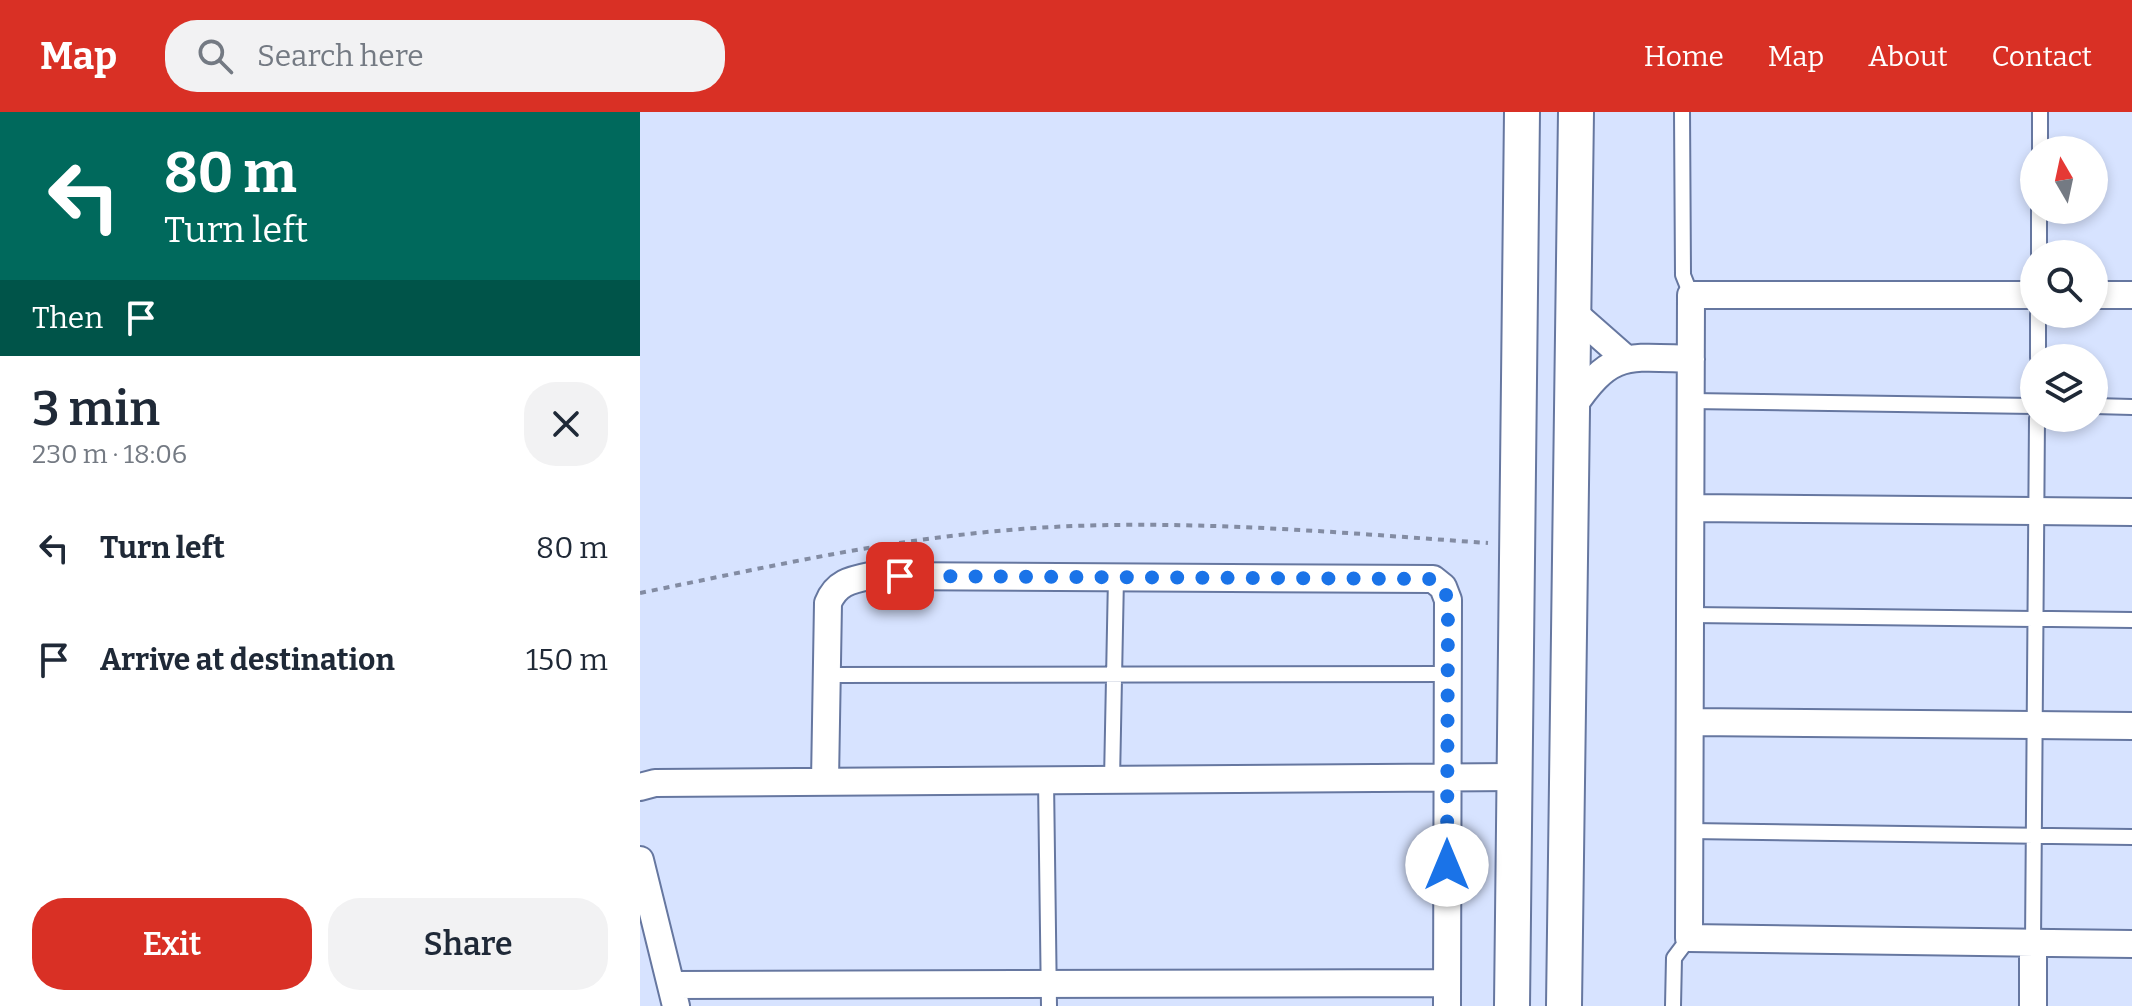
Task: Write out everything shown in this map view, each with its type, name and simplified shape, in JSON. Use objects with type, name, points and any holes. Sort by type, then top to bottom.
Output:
[{"type":"street","points":[[1512,1006],[1522,112]]},
{"type":"street","points":[[1564,1006],[1576,112]]},
{"type":"street","points":[[2020,295],[1691,295],[1689,938],[2132,944]]},
{"type":"street","points":[[2108,295],[2132,295]]},
{"type":"street","points":[[1574,313],[1624,357]]},
{"type":"street","points":[[1572,408],[1590,381],[1624,357],[1691,359]]},
{"type":"street","points":[[1691,508],[2132,512]]},
{"type":"street","points":[[640,860],[674,996],[1447,994],[1448,600],[1443,587],[1433,579],[870,576],[846,581],[833,591],[828,603],[825,781]]},
{"type":"street","points":[[1691,722],[2132,726]]},
{"type":"street","points":[[640,787],[655,783],[825,781],[1515,777]]},
{"type":"street","points":[[2033,943],[2033,1006]]},
{"type":"lane","points":[[1682,112],[1683,275],[1691,295]]},
{"type":"lane","points":[[2040,112],[2040,136]]},
{"type":"lane","points":[[1691,401],[2020,406]]},
{"type":"lane","points":[[2108,406],[2132,407]]},
{"type":"lane","points":[[2033,943],[2037,432]]},
{"type":"lane","points":[[1112,780],[1116,577]]},
{"type":"lane","points":[[1691,615],[2132,620]]},
{"type":"lane","points":[[827,675],[1447,674]]},
{"type":"lane","points":[[1046,780],[1049,995]]},
{"type":"lane","points":[[1690,831],[2132,837]]},
{"type":"lane","points":[[1673,1006],[1674,958],[1689,938]]},
{"type":"path","points":[[640,593],[864,548],[969,534],[1087,526],[1259,527],[1518,546]]},
{"type":"route","points":[[900,576],[1433,579],[1443,587],[1448,600],[1447,865]]}]
